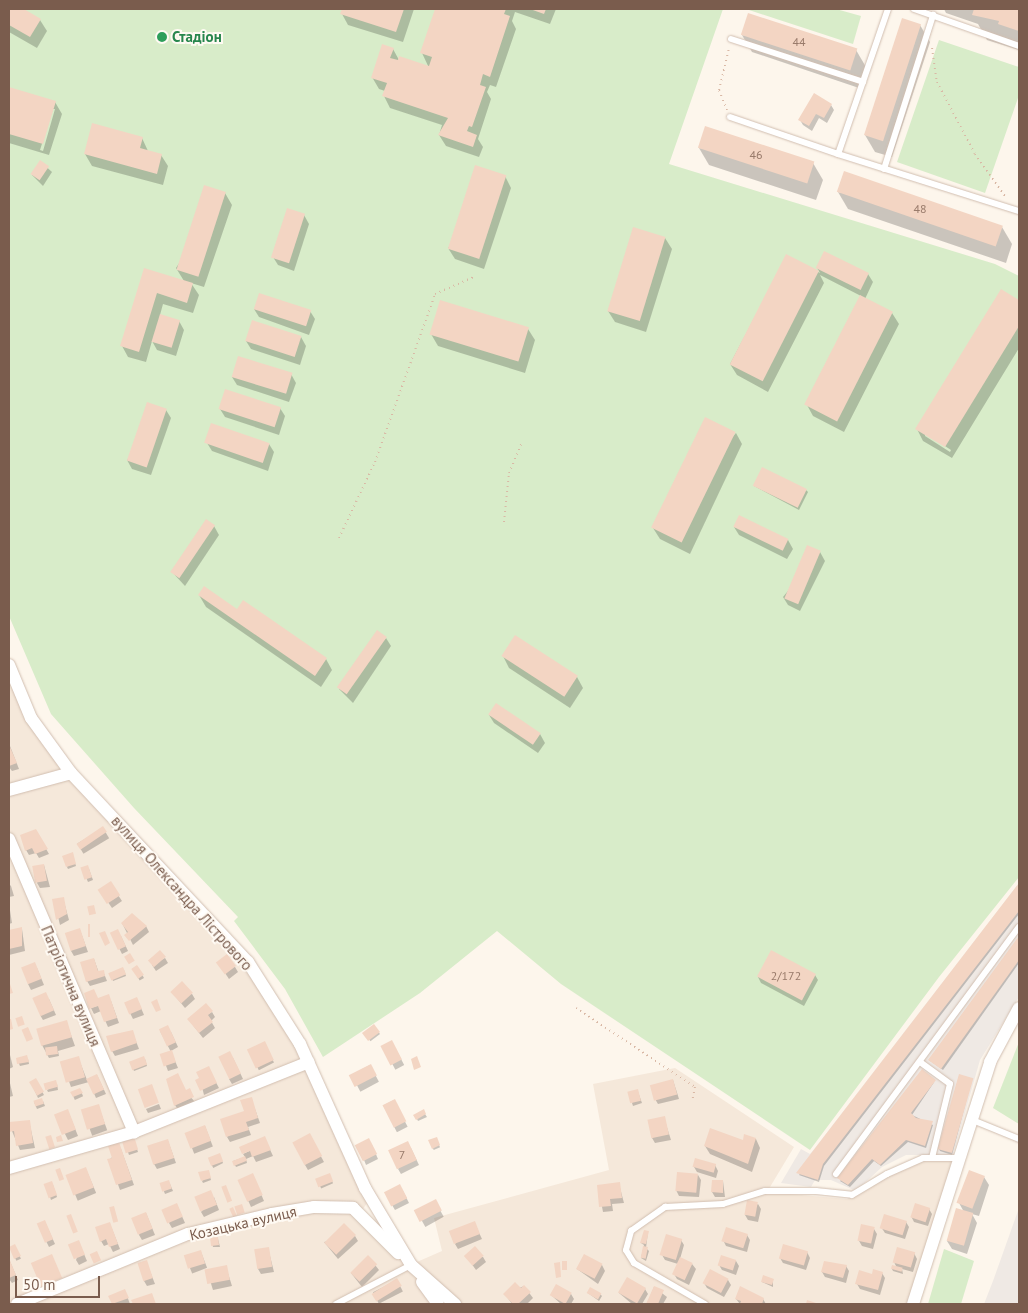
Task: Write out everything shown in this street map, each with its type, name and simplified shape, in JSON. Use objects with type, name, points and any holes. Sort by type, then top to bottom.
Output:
[{"type":"street","name":"вулиця Олександра Лістрового","points":[[9,665],[32,718],[71,773],[248,962],[309,1062],[365,1188],[411,1266],[455,1304]]},
{"type":"street","points":[[9,790],[71,773]]},
{"type":"street","name":"Патріотична вулиця","points":[[9,839],[134,1132]]},
{"type":"street","points":[[913,1304],[990,1062],[1019,1008]]},
{"type":"street","points":[[9,1168],[134,1132],[309,1062]]},
{"type":"street","points":[[353,1208],[363,1209],[368,1203],[365,1188]]},
{"type":"street","name":"Козацька вулиця","points":[[17,1304],[188,1234],[272,1214],[314,1207],[353,1208]]},
{"type":"street","points":[[353,1208],[411,1266],[438,1304]]},
{"type":"lane","points":[[838,154],[888,9]]},
{"type":"lane","points":[[914,9],[1019,46]]},
{"type":"lane","points":[[884,169],[933,16]]},
{"type":"lane","points":[[731,39],[863,82]]},
{"type":"lane","points":[[730,117],[884,169],[1017,210]]},
{"type":"lane","points":[[836,1174],[1019,927]]},
{"type":"lane","points":[[920,1062],[950,1084],[932,1158]]},
{"type":"lane","points":[[970,1120],[1019,1140]]},
{"type":"lane","points":[[705,1304],[634,1263],[626,1250],[631,1231],[665,1207],[723,1204],[765,1192],[816,1191],[852,1195],[887,1174],[923,1158],[960,1158]]},
{"type":"lane","points":[[336,1304],[411,1266]]},
{"type":"path","points":[[929,28],[937,82],[975,154],[1017,210]]},
{"type":"path","points":[[730,117],[719,90],[731,39]]},
{"type":"path","points":[[339,538],[375,462],[435,294],[474,277]]},
{"type":"path","points":[[504,522],[509,472],[522,442]]},
{"type":"path","points":[[576,1008],[695,1087],[692,1102]]},
{"type":"shaded area","points":[[9,665],[49,745],[248,962],[300,1044],[367,1203],[363,1209],[354,1208],[410,1265],[442,1251],[434,1218],[609,1170],[593,1084],[675,1068],[794,1147],[767,1192],[847,1199],[885,1174],[923,1159],[960,1156],[912,1304],[9,1304]]},
{"type":"shaded area","points":[[1019,883],[1019,997],[980,1060],[953,1155],[906,1155],[882,1167],[856,1191],[831,1180],[815,1180],[811,1187],[781,1183],[801,1149],[810,1154],[815,1148]]},
{"type":"shaded area","points":[[1019,1208],[1019,1304],[984,1304],[993,1281]]},
{"type":"green space","points":[[9,9],[723,9],[669,164],[995,264],[1019,276],[1019,877],[939,977],[810,1150],[561,984],[497,931],[420,993],[323,1057],[285,989],[234,921],[238,917],[134,808],[51,714],[9,616]]},
{"type":"green space","points":[[746,9],[836,9],[861,16],[853,44]]},
{"type":"green space","points":[[939,40],[1019,67],[1019,95],[985,193],[897,162]]},
{"type":"green space","points":[[1019,1042],[1019,1124],[993,1108]]},
{"type":"green space","points":[[944,1249],[974,1261],[961,1304],[928,1304]]},
{"type":"building","points":[[9,9],[24,9],[41,19],[30,37],[9,25]]},
{"type":"building","points":[[342,9],[404,9],[396,32],[340,14]]},
{"type":"building","points":[[435,9],[506,9],[504,14],[510,16],[490,77],[483,74],[480,85],[486,87],[472,127],[469,126],[467,131],[477,135],[473,147],[438,135],[448,118],[382,96],[387,83],[371,78],[382,44],[394,48],[390,58],[398,60],[399,56],[429,66],[432,57],[420,53]]},
{"type":"building","points":[[530,9],[546,9],[544,14]]},
{"type":"building","points":[[974,9],[1019,9],[1019,31],[998,24],[999,21],[972,15]]},
{"type":"building","points":[[748,13],[857,49],[850,70],[741,35]]},
{"type":"building","points":[[902,18],[921,24],[883,141],[864,135]]},
{"type":"building","points":[[9,87],[56,101],[43,144],[9,134]]},
{"type":"building","points":[[814,93],[832,104],[824,118],[816,114],[809,126],[798,120]]},
{"type":"building","points":[[92,123],[143,137],[140,148],[162,154],[157,174],[84,154]]},
{"type":"building","points":[[705,126],[814,162],[807,183],[698,148]]},
{"type":"building","points":[[40,160],[49,166],[40,180],[30,174]]},
{"type":"building","points":[[475,165],[506,175],[479,259],[448,249]]},
{"type":"building","points":[[844,171],[1003,226],[996,246],[837,192]]},
{"type":"building","points":[[204,185],[226,192],[198,277],[176,270]]},
{"type":"building","points":[[287,208],[305,214],[289,263],[271,257]]},
{"type":"building","points":[[633,227],[666,237],[640,321],[607,311]]},
{"type":"building","points":[[824,251],[869,273],[861,290],[816,268]]},
{"type":"building","points":[[786,254],[819,271],[763,381],[730,364]]},
{"type":"building","points":[[144,268],[193,283],[187,303],[157,293],[139,352],[120,346]]},
{"type":"building","points":[[1001,289],[1019,300],[1019,326],[945,447],[915,429]]},
{"type":"building","points":[[259,293],[311,310],[306,326],[254,309]]},
{"type":"building","points":[[860,295],[893,312],[837,421],[804,405]]},
{"type":"building","points":[[440,300],[529,327],[518,362],[429,334]]},
{"type":"building","points":[[160,314],[180,320],[172,348],[152,342]]},
{"type":"building","points":[[252,320],[301,336],[295,357],[245,341]]},
{"type":"building","points":[[238,356],[293,373],[286,394],[232,377]]},
{"type":"building","points":[[225,389],[281,407],[275,427],[219,409]]},
{"type":"building","points":[[147,402],[167,409],[147,467],[127,461]]},
{"type":"building","points":[[705,417],[736,432],[682,542],[651,528]]},
{"type":"building","points":[[211,423],[270,443],[263,463],[204,443]]},
{"type":"building","points":[[762,467],[807,489],[798,508],[753,486]]},
{"type":"building","points":[[739,515],[788,539],[783,551],[733,527]]},
{"type":"building","points":[[206,519],[215,525],[179,578],[170,572]]},
{"type":"building","points":[[807,545],[821,551],[798,604],[784,598]]},
{"type":"building","points":[[204,586],[237,609],[243,600],[327,658],[315,676],[198,595]]},
{"type":"building","points":[[377,630],[387,637],[347,694],[337,687]]},
{"type":"building","points":[[515,635],[578,676],[564,697],[501,656]]},
{"type":"building","points":[[496,703],[541,733],[533,745],[488,715]]},
{"type":"building","points":[[9,745],[17,763],[9,766]]},
{"type":"building","points":[[103,826],[107,832],[80,850],[76,844]]},
{"type":"building","points":[[36,829],[48,849],[35,854],[32,848],[25,851],[20,835]]},
{"type":"building","points":[[73,852],[76,864],[66,867],[62,856]]},
{"type":"building","points":[[44,864],[47,881],[35,883],[32,866]]},
{"type":"building","points":[[88,865],[92,877],[84,880],[80,867]]},
{"type":"building","points":[[111,881],[120,895],[107,904],[98,890]]},
{"type":"building","points":[[1019,883],[1019,911],[823,1164],[818,1180],[796,1173]]},
{"type":"building","points":[[64,897],[67,914],[56,920],[52,899]]},
{"type":"building","points":[[94,905],[96,914],[89,915],[87,907]]},
{"type":"building","points":[[132,913],[147,926],[129,941],[124,935],[128,932],[121,923]]},
{"type":"building","points":[[88,924],[90,924],[90,937],[88,937]]},
{"type":"building","points":[[22,927],[22,946],[9,949],[9,930]]},
{"type":"building","points":[[80,928],[86,946],[71,951],[65,933]]},
{"type":"building","points":[[118,929],[126,946],[118,950],[110,933]]},
{"type":"building","points":[[105,931],[110,943],[105,946],[99,933]]},
{"type":"building","points":[[1019,936],[1019,960],[941,1069],[928,1060]]},
{"type":"building","points":[[160,950],[166,957],[154,967],[148,960]]},
{"type":"building","points":[[771,950],[816,974],[802,1000],[757,976]]},
{"type":"building","points":[[130,953],[135,961],[129,964],[124,957]]},
{"type":"building","points":[[227,954],[236,966],[225,974],[216,962]]},
{"type":"building","points":[[94,958],[98,971],[104,970],[105,976],[86,982],[80,962]]},
{"type":"building","points":[[35,962],[42,979],[28,984],[21,968]]},
{"type":"building","points":[[137,965],[144,975],[138,979],[131,969]]},
{"type":"building","points":[[123,967],[126,974],[111,981],[108,973]]},
{"type":"building","points":[[9,981],[13,993],[9,994]]},
{"type":"building","points":[[182,981],[193,993],[181,1004],[170,992]]},
{"type":"building","points":[[94,989],[98,998],[109,994],[117,1018],[104,1022],[98,1006],[89,1009],[84,993]]},
{"type":"building","points":[[46,992],[54,1010],[40,1016],[32,998]]},
{"type":"building","points":[[137,997],[142,1009],[129,1014],[124,1002]]},
{"type":"building","points":[[157,999],[161,1010],[156,1012],[151,1002]]},
{"type":"building","points":[[206,1003],[213,1011],[208,1015],[213,1022],[199,1033],[187,1019]]},
{"type":"building","points":[[22,1016],[25,1025],[18,1027],[15,1018]]},
{"type":"building","points":[[9,1019],[11,1019],[13,1029],[9,1030]]},
{"type":"building","points":[[67,1020],[72,1037],[41,1046],[36,1029]]},
{"type":"building","points":[[374,1024],[380,1032],[368,1041],[362,1033]]},
{"type":"building","points":[[168,1025],[176,1042],[167,1046],[159,1029]]},
{"type":"building","points":[[28,1027],[33,1039],[27,1042],[22,1030]]},
{"type":"building","points":[[133,1030],[137,1043],[111,1052],[106,1036]]},
{"type":"building","points":[[392,1040],[402,1060],[390,1066],[380,1046]]},
{"type":"building","points":[[265,1041],[274,1060],[256,1068],[247,1049]]},
{"type":"building","points":[[57,1046],[58,1054],[46,1055],[45,1047]]},
{"type":"building","points":[[172,1050],[176,1062],[164,1066],[160,1054]]},
{"type":"building","points":[[230,1051],[241,1073],[229,1079],[218,1057]]},
{"type":"building","points":[[27,1055],[29,1062],[17,1064],[16,1058]]},
{"type":"building","points":[[79,1056],[85,1077],[66,1083],[60,1062]]},
{"type":"building","points":[[144,1056],[147,1064],[132,1070],[129,1062]]},
{"type":"building","points":[[417,1056],[421,1067],[414,1070],[411,1059]]},
{"type":"building","points":[[371,1064],[377,1076],[355,1087],[349,1075]]},
{"type":"building","points":[[209,1066],[217,1083],[200,1091],[195,1080],[199,1078],[196,1072]]},
{"type":"building","points":[[922,1069],[936,1080],[911,1113],[916,1118],[933,1121],[925,1146],[906,1140],[880,1165],[872,1159],[848,1185],[837,1178]]},
{"type":"building","points":[[178,1073],[186,1090],[190,1088],[194,1097],[174,1106],[166,1079]]},
{"type":"building","points":[[97,1074],[104,1089],[93,1094],[86,1079]]},
{"type":"building","points":[[959,1074],[973,1078],[952,1153],[938,1149]]},
{"type":"building","points":[[36,1078],[44,1092],[37,1096],[29,1082]]},
{"type":"building","points":[[673,1079],[677,1094],[654,1101],[650,1085]]},
{"type":"building","points":[[56,1080],[58,1087],[45,1090],[44,1084]]},
{"type":"building","points":[[152,1084],[159,1103],[145,1108],[138,1089]]},
{"type":"building","points":[[80,1088],[83,1093],[73,1097],[70,1092]]},
{"type":"building","points":[[638,1089],[641,1101],[630,1103],[627,1092]]},
{"type":"building","points":[[252,1097],[258,1118],[246,1122],[249,1130],[226,1137],[220,1119],[244,1111],[240,1100]]},
{"type":"building","points":[[42,1098],[44,1104],[35,1106],[33,1101]]},
{"type":"building","points":[[395,1099],[406,1121],[394,1128],[383,1105]]},
{"type":"building","points":[[99,1104],[105,1124],[87,1130],[81,1110]]},
{"type":"building","points":[[68,1109],[76,1130],[62,1135],[54,1114]]},
{"type":"building","points":[[424,1109],[426,1114],[416,1120],[413,1115]]},
{"type":"building","points":[[665,1116],[669,1135],[651,1138],[647,1120]]},
{"type":"building","points":[[30,1120],[33,1143],[16,1146],[14,1131],[9,1132],[9,1122]]},
{"type":"building","points":[[205,1125],[211,1141],[191,1149],[184,1133]]},
{"type":"building","points":[[710,1128],[743,1140],[744,1134],[756,1138],[748,1164],[704,1146]]},
{"type":"building","points":[[310,1133],[322,1156],[305,1165],[292,1142]]},
{"type":"building","points":[[51,1135],[55,1147],[49,1149],[45,1137]]},
{"type":"building","points":[[61,1135],[63,1141],[57,1142],[56,1137]]},
{"type":"building","points":[[134,1136],[138,1149],[126,1153],[122,1140]]},
{"type":"building","points":[[265,1136],[271,1150],[252,1157],[250,1151],[242,1154],[239,1147]]},
{"type":"building","points":[[437,1137],[440,1145],[432,1149],[428,1140]]},
{"type":"building","points":[[369,1138],[377,1154],[363,1161],[355,1145]]},
{"type":"building","points":[[168,1139],[174,1158],[153,1165],[147,1146]]},
{"type":"building","points":[[408,1141],[417,1160],[397,1169],[388,1150]]},
{"type":"building","points":[[119,1142],[132,1180],[116,1185],[107,1159],[112,1158],[108,1146]]},
{"type":"building","points":[[220,1153],[223,1161],[211,1166],[208,1158]]},
{"type":"building","points":[[245,1156],[247,1161],[234,1166],[232,1161]]},
{"type":"building","points":[[695,1158],[716,1164],[714,1173],[693,1167]]},
{"type":"building","points":[[86,1167],[94,1188],[73,1195],[65,1175]]},
{"type":"building","points":[[60,1168],[64,1179],[59,1181],[55,1170]]},
{"type":"building","points":[[209,1170],[211,1178],[201,1181],[198,1172]]},
{"type":"building","points":[[969,1170],[985,1176],[972,1209],[956,1203]]},
{"type":"building","points":[[677,1172],[698,1174],[696,1193],[675,1191]]},
{"type":"building","points":[[253,1173],[263,1195],[247,1202],[237,1180]]},
{"type":"building","points":[[330,1173],[333,1181],[318,1187],[315,1179]]},
{"type":"building","points":[[169,1180],[172,1189],[162,1192],[159,1183]]},
{"type":"building","points":[[712,1180],[723,1180],[723,1193],[711,1192]]},
{"type":"building","points":[[52,1181],[57,1195],[49,1198],[44,1184]]},
{"type":"building","points":[[620,1182],[622,1198],[610,1199],[611,1206],[599,1207],[597,1185]]},
{"type":"building","points":[[400,1184],[407,1198],[391,1206],[384,1192]]},
{"type":"building","points":[[226,1185],[232,1201],[227,1203],[221,1187]]},
{"type":"building","points":[[211,1190],[217,1205],[200,1212],[194,1197]]},
{"type":"building","points":[[436,1199],[442,1211],[420,1222],[414,1210]]},
{"type":"building","points":[[747,1200],[758,1202],[755,1217],[744,1215]]},
{"type":"building","points":[[177,1203],[183,1217],[167,1223],[161,1210]]},
{"type":"building","points":[[915,1203],[930,1208],[926,1222],[910,1217]]},
{"type":"building","points":[[242,1204],[245,1213],[237,1215],[234,1206]]},
{"type":"building","points":[[114,1206],[118,1221],[113,1223],[109,1207]]},
{"type":"building","points":[[233,1207],[237,1216],[233,1218],[229,1209]]},
{"type":"building","points":[[956,1208],[973,1213],[964,1246],[947,1241]]},
{"type":"building","points":[[146,1212],[153,1229],[138,1235],[131,1218]]},
{"type":"building","points":[[71,1214],[78,1232],[73,1234],[66,1216]]},
{"type":"building","points":[[884,1214],[907,1221],[903,1235],[880,1228]]},
{"type":"building","points":[[45,1220],[53,1239],[45,1243],[37,1224]]},
{"type":"building","points":[[475,1221],[480,1234],[454,1244],[449,1231]]},
{"type":"building","points":[[110,1222],[118,1244],[109,1247],[106,1239],[100,1242],[95,1227]]},
{"type":"building","points":[[344,1223],[356,1235],[336,1255],[324,1243]]},
{"type":"building","points":[[861,1224],[875,1227],[871,1244],[857,1241]]},
{"type":"building","points":[[726,1227],[748,1234],[743,1248],[721,1241]]},
{"type":"building","points":[[644,1230],[649,1231],[646,1244],[640,1243]]},
{"type":"building","points":[[666,1234],[682,1239],[676,1260],[660,1255]]},
{"type":"building","points":[[218,1237],[219,1245],[211,1246],[210,1238]]},
{"type":"building","points":[[79,1240],[85,1255],[74,1259],[68,1244]]},
{"type":"building","points":[[15,1244],[21,1256],[14,1259],[9,1247]]},
{"type":"building","points":[[783,1244],[808,1251],[804,1266],[779,1258]]},
{"type":"building","points":[[475,1246],[484,1256],[473,1266],[464,1256]]},
{"type":"building","points":[[643,1246],[648,1247],[646,1259],[641,1258]]},
{"type":"building","points":[[269,1247],[272,1267],[257,1269],[254,1249]]},
{"type":"building","points":[[897,1247],[915,1252],[911,1268],[893,1262]]},
{"type":"building","points":[[201,1250],[205,1263],[188,1269],[184,1255]]},
{"type":"building","points":[[97,1251],[101,1260],[94,1263],[90,1254]]},
{"type":"building","points":[[52,1254],[62,1278],[41,1287],[31,1263]]},
{"type":"building","points":[[584,1254],[603,1264],[595,1279],[576,1269]]},
{"type":"building","points":[[368,1255],[377,1264],[360,1282],[350,1273]]},
{"type":"building","points":[[721,1255],[736,1260],[733,1270],[718,1265]]},
{"type":"building","points":[[680,1257],[693,1263],[685,1280],[672,1274]]},
{"type":"building","points":[[9,1258],[16,1275],[9,1278]]},
{"type":"building","points":[[147,1260],[153,1278],[143,1281],[137,1263]]},
{"type":"building","points":[[562,1261],[567,1261],[567,1270],[562,1270]]},
{"type":"building","points":[[824,1261],[847,1265],[843,1278],[821,1272]]},
{"type":"building","points":[[560,1262],[561,1277],[556,1278],[554,1263]]},
{"type":"building","points":[[227,1265],[230,1280],[207,1284],[204,1269]]},
{"type":"building","points":[[892,1265],[903,1268],[902,1272],[891,1269]]},
{"type":"building","points":[[710,1269],[729,1279],[721,1293],[702,1283]]},
{"type":"building","points":[[873,1269],[883,1272],[878,1290],[855,1284],[859,1270],[872,1274]]},
{"type":"building","points":[[763,1275],[774,1279],[772,1285],[761,1282]]},
{"type":"building","points":[[627,1277],[646,1288],[637,1304],[618,1293]]},
{"type":"building","points":[[397,1278],[402,1286],[376,1302],[372,1294]]},
{"type":"building","points":[[515,1282],[521,1288],[524,1285],[531,1292],[518,1304],[513,1304],[503,1294]]},
{"type":"building","points":[[556,1284],[572,1293],[565,1304],[550,1295]]},
{"type":"building","points":[[654,1286],[664,1290],[658,1304],[646,1304]]},
{"type":"building","points":[[740,1286],[764,1298],[762,1304],[740,1304],[741,1301],[735,1299]]},
{"type":"building","points":[[590,1287],[601,1293],[598,1299],[587,1293]]},
{"type":"building","points":[[125,1289],[129,1298],[112,1304],[108,1296]]},
{"type":"building","points":[[152,1293],[156,1304],[133,1304],[131,1300]]},
{"type":"building","points":[[807,1300],[819,1304],[806,1304]]},
{"type":"place","name":"Стадіон","points":[[162,37]]}]
